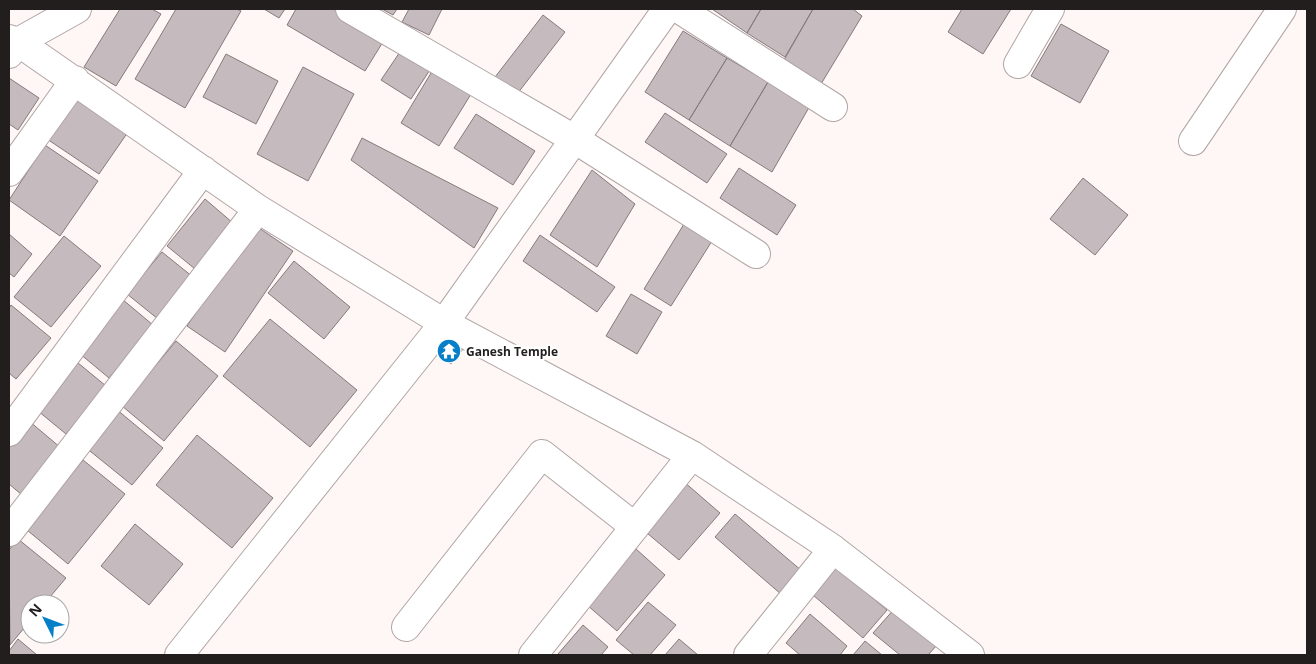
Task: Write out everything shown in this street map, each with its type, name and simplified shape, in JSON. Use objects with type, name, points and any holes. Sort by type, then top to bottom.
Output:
[{"type":"street","points":[[12,45],[77,9]]},
{"type":"street","points":[[350,9],[576,140],[756,254]]},
{"type":"street","points":[[179,655],[444,323],[668,9]]},
{"type":"street","points":[[679,9],[833,107]]},
{"type":"street","points":[[1018,64],[1050,9]]},
{"type":"street","points":[[1193,141],[1282,9]]},
{"type":"street","points":[[12,45],[75,80],[258,209],[444,323],[692,455],[833,549],[960,652]]},
{"type":"street","points":[[9,172],[75,80]]},
{"type":"street","points":[[9,432],[203,170]]},
{"type":"street","points":[[9,532],[258,209]]},
{"type":"street","points":[[406,627],[542,454],[635,527]]},
{"type":"street","points":[[533,655],[692,455]]},
{"type":"street","points":[[748,655],[833,549]]},
{"type":"building","points":[[120,9],[152,9],[161,14],[116,86],[84,67]]},
{"type":"building","points":[[176,9],[237,9],[241,11],[185,108],[135,79]]},
{"type":"building","points":[[264,9],[285,9],[279,18]]},
{"type":"building","points":[[296,9],[338,9],[386,37],[365,71],[287,25]]},
{"type":"building","points":[[382,9],[397,9],[393,15]]},
{"type":"building","points":[[409,9],[442,9],[429,35],[402,22]]},
{"type":"building","points":[[712,9],[761,9],[747,33]]},
{"type":"building","points":[[761,9],[813,9],[785,57],[747,33]]},
{"type":"building","points":[[813,9],[853,9],[862,16],[818,89],[780,67]]},
{"type":"building","points":[[962,9],[1011,9],[983,54],[948,32]]},
{"type":"building","points":[[543,15],[565,32],[514,98],[492,81]]},
{"type":"building","points":[[1061,24],[1109,51],[1080,103],[1031,76]]},
{"type":"building","points":[[683,31],[727,58],[689,120],[645,92]]},
{"type":"building","points":[[406,43],[435,62],[411,99],[381,80]]},
{"type":"building","points":[[226,54],[278,81],[256,124],[203,97]]},
{"type":"building","points":[[727,58],[768,82],[730,146],[689,120]]},
{"type":"building","points":[[437,63],[476,86],[439,146],[401,123]]},
{"type":"building","points":[[303,67],[354,94],[308,181],[257,154]]},
{"type":"building","points":[[9,78],[39,98],[18,130],[9,124]]},
{"type":"building","points":[[768,82],[811,104],[772,172],[730,146]]},
{"type":"building","points":[[76,96],[128,132],[99,174],[47,139]]},
{"type":"building","points":[[665,113],[727,154],[707,183],[645,142]]},
{"type":"building","points":[[476,114],[535,151],[513,185],[454,148]]},
{"type":"building","points":[[362,138],[498,208],[474,248],[351,160]]},
{"type":"building","points":[[45,145],[98,181],[60,236],[9,200]]},
{"type":"building","points":[[739,168],[796,205],[777,235],[720,198]]},
{"type":"building","points":[[592,170],[635,204],[597,267],[550,235]]},
{"type":"building","points":[[1083,178],[1128,215],[1095,255],[1050,219]]},
{"type":"building","points":[[205,199],[233,223],[195,269],[167,246]]},
{"type":"building","points":[[684,224],[712,241],[671,306],[644,289]]},
{"type":"building","points":[[256,226],[293,251],[225,352],[187,326]]},
{"type":"building","points":[[9,234],[32,254],[14,277],[9,273]]},
{"type":"building","points":[[540,235],[615,287],[597,312],[523,261]]},
{"type":"building","points":[[64,236],[101,266],[51,327],[14,297]]},
{"type":"building","points":[[162,252],[193,277],[158,319],[127,294]]},
{"type":"building","points":[[294,261],[350,307],[324,339],[268,293]]},
{"type":"building","points":[[631,294],[662,312],[637,354],[606,336]]},
{"type":"building","points":[[122,299],[153,325],[109,378],[79,353]]},
{"type":"building","points":[[11,305],[51,338],[16,379],[9,373],[9,308]]},
{"type":"building","points":[[270,319],[357,390],[310,447],[223,376]]},
{"type":"building","name":"Ganesh Temple","points":[[447,336],[463,349],[451,364],[435,352]]},
{"type":"building","points":[[176,341],[218,376],[164,441],[122,406]]},
{"type":"building","points":[[72,358],[106,386],[66,434],[32,406]]},
{"type":"building","points":[[116,409],[163,448],[132,485],[85,447]]},
{"type":"building","points":[[29,421],[61,448],[22,495],[9,484],[9,446]]},
{"type":"building","points":[[197,435],[273,498],[232,548],[156,485]]},
{"type":"building","points":[[83,460],[125,494],[68,564],[27,530]]},
{"type":"building","points":[[683,481],[720,513],[679,560],[641,528]]},
{"type":"building","points":[[735,514],[802,571],[782,595],[715,537]]},
{"type":"building","points":[[135,524],[183,564],[149,605],[101,566]]},
{"type":"building","points":[[18,539],[66,578],[52,594],[20,594],[20,633],[10,645],[9,550]]},
{"type":"building","points":[[636,549],[665,575],[617,631],[587,605]]},
{"type":"building","points":[[836,567],[887,610],[863,638],[813,595]]},
{"type":"building","points":[[648,602],[676,625],[650,655],[634,655],[616,640]]},
{"type":"building","points":[[896,607],[938,644],[928,655],[900,655],[873,633]]},
{"type":"building","points":[[810,614],[847,646],[840,655],[800,655],[786,643]]},
{"type":"building","points":[[583,625],[608,647],[601,655],[558,654]]},
{"type":"building","points":[[18,639],[20,644],[24,644],[37,655],[9,655],[9,651]]},
{"type":"building","points":[[679,639],[698,655],[665,655]]},
{"type":"building","points":[[865,641],[882,655],[853,655]]},
{"type":"place","name":"Ganesh Temple","points":[[449,351]]}]
